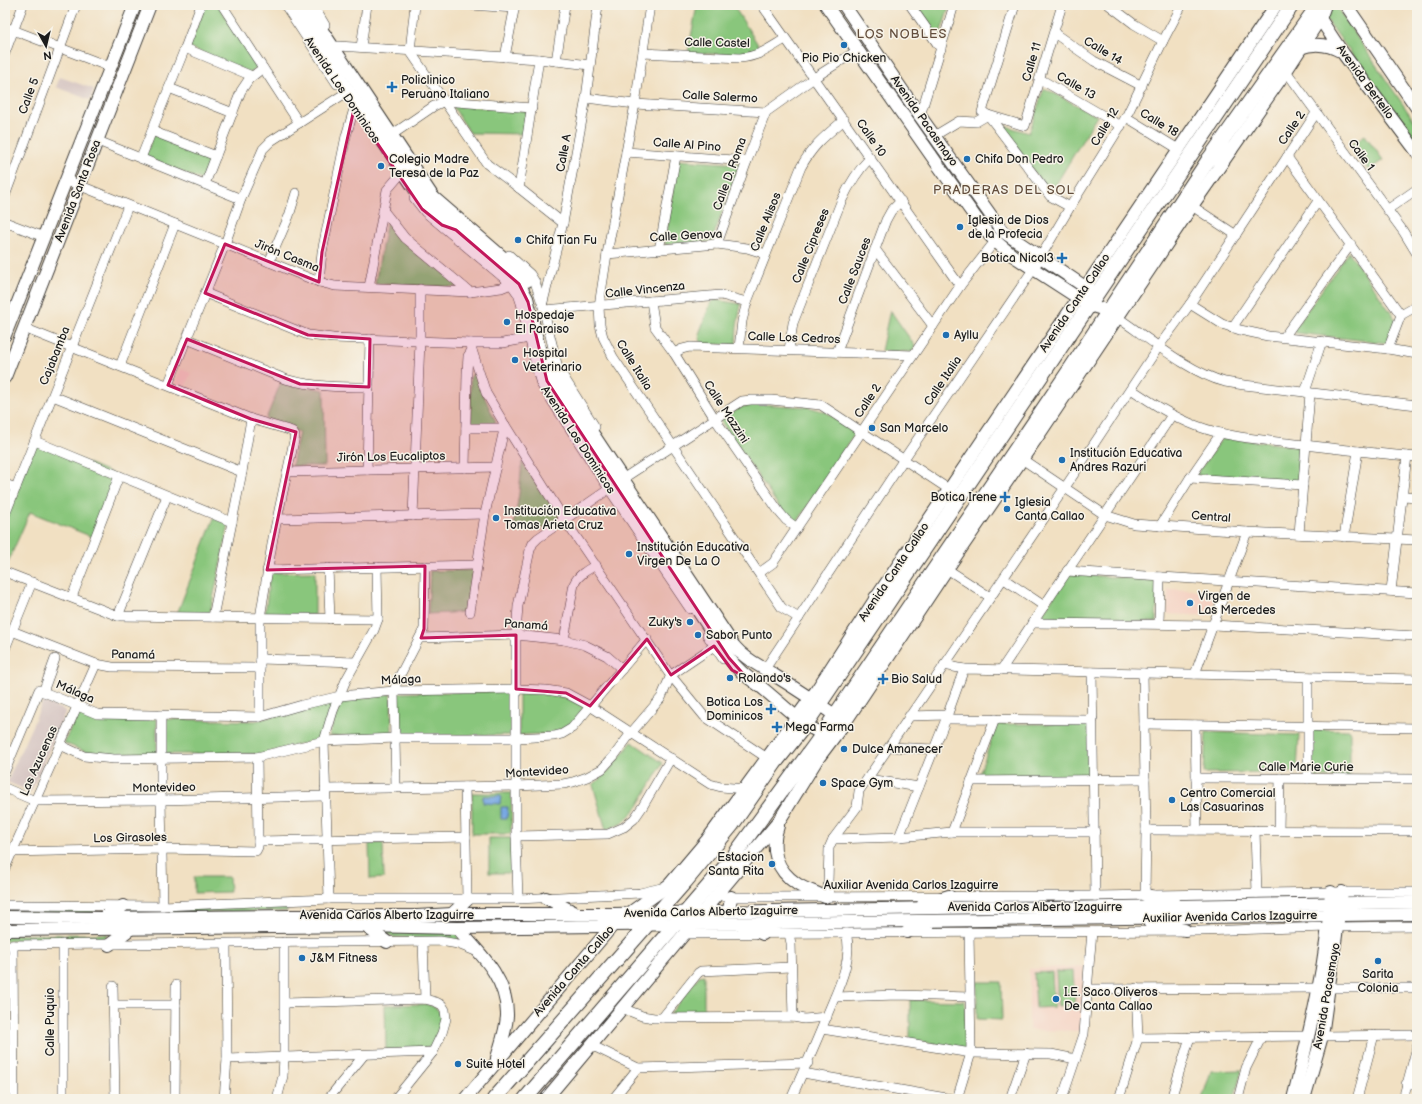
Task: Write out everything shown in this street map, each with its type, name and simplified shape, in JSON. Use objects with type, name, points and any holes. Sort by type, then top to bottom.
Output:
[{"type":"highway","name":"Avenida Canta Callao","points":[[494,1099],[659,913],[732,825],[775,763],[801,721],[909,572],[1087,296],[1179,171],[1292,5]]},
{"type":"highway","points":[[526,1099],[680,929],[686,912],[730,861],[829,736],[1048,401],[1071,368],[1113,314],[1209,160],[1318,9]]},
{"type":"highway","points":[[1179,171],[1180,150]]},
{"type":"highway","points":[[1209,160],[1230,150]]},
{"type":"highway","points":[[1071,368],[1091,357]]},
{"type":"highway","points":[[1042,430],[1048,401]]},
{"type":"highway","points":[[909,572],[916,539]]},
{"type":"highway","points":[[876,598],[898,588]]},
{"type":"main road","name":"Avenida Santa Rosa","points":[[5,335],[135,5]]},
{"type":"main road","name":"Avenida Santa Rosa","points":[[5,376],[150,5]]},
{"type":"main road","name":"Avenida Los Dominicos","points":[[293,5],[344,89],[423,201],[515,279],[521,287],[528,302],[538,359],[553,391],[729,658],[747,678],[801,721],[829,736]]},
{"type":"main road","name":"Avenida Los Dominicos","points":[[305,5],[433,197],[524,276],[533,291],[553,371],[571,401],[734,646],[753,663],[769,671],[841,718]]},
{"type":"main road","name":"Avenida Pacasmayo","points":[[826,5],[974,215],[995,241],[1012,255],[1064,288],[1087,296]]},
{"type":"main road","name":"Avenida Pacasmayo","points":[[844,5],[920,116],[1002,231],[1070,277],[1087,296],[1113,314]]},
{"type":"main road","name":"Avenida Canta Callao","points":[[815,702],[876,598],[1087,296],[1180,150],[1276,5]]},
{"type":"main road","points":[[1350,8],[1417,108]]},
{"type":"main road","points":[[841,718],[1042,430],[1091,357],[1113,314],[1192,206],[1286,71],[1300,48],[1318,9]]},
{"type":"main road","name":"Avenida Bertello","points":[[1318,9],[1342,52],[1417,152]]},
{"type":"main road","points":[[1300,48],[1321,44],[1328,45],[1342,52]]},
{"type":"main road","points":[[332,77],[344,89]]},
{"type":"main road","points":[[378,105],[380,119]]},
{"type":"main road","points":[[442,225],[456,230]]},
{"type":"main road","points":[[499,247],[506,260]]},
{"type":"main road","points":[[1064,288],[1063,282],[1066,278],[1070,277]]},
{"type":"main road","points":[[568,385],[571,401]]},
{"type":"main road","points":[[760,687],[767,688],[773,684],[775,680],[769,671]]},
{"type":"main road","name":"Avenida Canta Callao","points":[[465,1099],[613,925],[669,885],[707,840],[767,758],[801,721]]},
{"type":"main road","points":[[694,924],[779,821],[816,761],[829,736]]},
{"type":"main road","points":[[779,821],[775,835],[774,847],[780,869],[786,876],[797,884],[828,897]]},
{"type":"main road","points":[[1145,895],[1199,905]]},
{"type":"main road","points":[[910,909],[949,896]]},
{"type":"main road","points":[[729,911],[731,897]]},
{"type":"main road","points":[[546,898],[576,913]]},
{"type":"main road","points":[[452,914],[467,900]]},
{"type":"main road","name":"Avenida Carlos Alberto Izaguirre","points":[[5,918],[222,916],[417,922],[457,928],[648,924],[680,929],[694,924],[933,920],[1199,905],[1417,902]]},
{"type":"main road","name":"Avenida Pacasmayo","points":[[1304,1099],[1322,1036],[1324,988],[1336,903]]},
{"type":"main road","name":"Avenida Carlos Alberto Izaguirre","points":[[5,930],[129,930],[365,926],[417,922],[452,914],[659,913],[910,909],[1052,913],[1132,918],[1336,903],[1417,914]]},
{"type":"main road","points":[[102,918],[123,906]]},
{"type":"main road","points":[[220,928],[225,924],[222,916]]},
{"type":"main road","points":[[1132,918],[1185,930]]},
{"type":"main road","points":[[907,932],[933,920]]},
{"type":"main road","points":[[737,923],[762,934]]},
{"type":"main road","points":[[365,926],[387,942]]},
{"type":"main road","points":[[457,928],[497,976],[506,998],[507,1016],[504,1034],[495,1063]]},
{"type":"main road","points":[[546,1099],[622,1008],[680,929]]},
{"type":"main road","points":[[109,945],[129,930]]},
{"type":"main road","name":"Avenida Pacasmayo","points":[[1293,1099],[1309,1036],[1324,988]]},
{"type":"street","points":[[5,53],[24,5]]},
{"type":"street","name":"Calle 5","points":[[5,196],[76,5]]},
{"type":"street","points":[[141,158],[201,5]]},
{"type":"street","points":[[222,5],[299,123]]},
{"type":"street","name":"Avenida Los Dominicos","points":[[285,5],[332,77]]},
{"type":"street","name":"Avenida Los Dominicos","points":[[312,5],[439,196],[530,274],[537,287],[543,307],[558,368],[627,476],[738,643],[753,663]]},
{"type":"street","points":[[361,47],[367,5]]},
{"type":"street","points":[[415,5],[410,51],[487,164],[563,223]]},
{"type":"street","points":[[471,5],[514,7],[505,57]]},
{"type":"street","points":[[556,61],[565,5]]},
{"type":"street","name":"Calle A","points":[[543,307],[563,223],[586,98],[598,5]]},
{"type":"street","name":"Calle Italia","points":[[650,5],[635,104],[607,254],[599,306],[600,325],[608,349],[782,608],[799,618]]},
{"type":"street","name":"Calle 10","points":[[762,5],[960,286]]},
{"type":"street","points":[[920,116],[954,5]]},
{"type":"street","points":[[934,136],[959,122],[976,122],[985,113],[1015,5]]},
{"type":"street","name":"Calle 11","points":[[985,113],[1025,126],[1062,5]]},
{"type":"street","points":[[1109,5],[1134,24],[1163,41]]},
{"type":"street","name":"Calle 12","points":[[1040,257],[1121,126],[1182,5]]},
{"type":"street","points":[[914,6],[941,49]]},
{"type":"street","points":[[5,27],[110,67]]},
{"type":"street","name":"Calle 14","points":[[1054,33],[1094,61],[1142,86]]},
{"type":"street","name":"Calle Castel","points":[[643,53],[740,58],[750,57],[761,54],[785,38]]},
{"type":"street","points":[[338,46],[539,59],[590,65]]},
{"type":"street","points":[[185,48],[252,76]]},
{"type":"street","name":"Calle Salermo","points":[[586,98],[635,104],[766,112],[814,78],[858,50]]},
{"type":"street","points":[[519,188],[539,59]]},
{"type":"street","points":[[205,184],[241,91],[249,78],[263,68]]},
{"type":"street","name":"Calle 1","points":[[1286,71],[1386,210],[1403,231],[1417,254]]},
{"type":"street","name":"Calle 13","points":[[1040,79],[1121,126]]},
{"type":"street","points":[[169,88],[233,112]]},
{"type":"street","points":[[168,385],[225,244],[241,198],[263,149],[344,89]]},
{"type":"street","name":"Avenida Los Dominicos","points":[[344,89],[354,109],[422,209],[511,284],[518,294],[529,338],[538,359],[538,374],[544,388],[609,489],[727,665],[732,670],[747,678]]},
{"type":"street","points":[[396,132],[434,106],[445,101],[532,108]]},
{"type":"street","points":[[319,282],[322,252],[346,136],[354,109]]},
{"type":"street","name":"Calle D. Roma","points":[[717,244],[766,112]]},
{"type":"street","points":[[985,113],[1050,196],[1070,207]]},
{"type":"street","name":"Calle 2","points":[[833,839],[857,807],[859,791],[990,597],[1004,579],[1159,346],[1190,304],[1316,113]]},
{"type":"street","name":"Calle 18","points":[[1126,117],[1180,150]]},
{"type":"street","name":"Calle Alisos","points":[[739,348],[742,322],[747,302],[801,167],[807,156],[821,139],[844,120]]},
{"type":"street","points":[[152,131],[216,156]]},
{"type":"street","points":[[98,141],[241,198]]},
{"type":"street","name":"Calle Al Pino","points":[[626,152],[747,161]]},
{"type":"street","points":[[659,250],[676,156]]},
{"type":"street","points":[[1287,157],[1401,315]]},
{"type":"street","name":"Calle Cipreses","points":[[789,350],[793,323],[841,202],[850,183],[870,158]]},
{"type":"street","points":[[369,287],[387,190],[399,176]]},
{"type":"street","name":"Jirón Casma","points":[[66,180],[319,282],[335,286],[470,292],[501,288],[511,284]]},
{"type":"street","points":[[1386,210],[1417,188]]},
{"type":"street","points":[[269,262],[289,216],[296,193]]},
{"type":"street","points":[[1232,328],[1318,200]]},
{"type":"street","name":"Calle Sauces","points":[[837,352],[886,220],[901,201]]},
{"type":"street","name":"Cajabamba","points":[[5,515],[128,206]]},
{"type":"street","points":[[1192,206],[1236,235]]},
{"type":"street","points":[[383,210],[405,238],[470,292]]},
{"type":"street","points":[[5,222],[44,237]]},
{"type":"street","points":[[120,366],[175,224]]},
{"type":"street","name":"Calle 2","points":[[759,573],[773,563],[960,286],[995,241]]},
{"type":"street","name":"Calle Genova","points":[[607,254],[717,244],[747,248],[766,254]]},
{"type":"street","points":[[1284,337],[1351,244]]},
{"type":"street","points":[[875,250],[933,326]]},
{"type":"street","name":"Calle Italia","points":[[769,671],[799,618],[1040,257]]},
{"type":"street","points":[[413,516],[420,341],[420,290]]},
{"type":"street","points":[[205,293],[308,335],[420,341],[471,346],[503,343],[529,338]]},
{"type":"street","name":"Calle Vincenza","points":[[543,307],[599,306],[721,295],[747,302]]},
{"type":"street","name":"Calle Mazzini","points":[[650,301],[655,327],[674,353],[715,419],[780,514],[797,528]]},
{"type":"street","points":[[1190,304],[1222,324],[1232,328],[1268,336],[1322,341],[1417,354]]},
{"type":"street","points":[[1388,349],[1401,315],[1417,306]]},
{"type":"street","points":[[1113,314],[1195,369],[1224,382],[1417,405]]},
{"type":"street","points":[[24,328],[251,419],[289,430],[294,434],[295,436],[267,570],[260,618],[260,717]]},
{"type":"street","points":[[187,339],[300,384],[316,386],[369,387]]},
{"type":"street","points":[[367,470],[370,339]]},
{"type":"street","points":[[1299,534],[1306,445],[1308,393],[1322,341]]},
{"type":"street","points":[[471,346],[486,394],[504,427],[564,519],[671,675],[704,716],[767,758]]},
{"type":"street","points":[[465,468],[468,359],[471,346]]},
{"type":"street","name":"Calle Los Cedros","points":[[674,353],[690,347],[913,355]]},
{"type":"street","points":[[1131,389],[1172,415],[1198,426],[1221,433],[1306,445],[1417,457]]},
{"type":"street","points":[[53,396],[242,472]]},
{"type":"street","points":[[627,476],[742,401],[799,402],[821,405],[950,490]]},
{"type":"street","points":[[1001,670],[1172,415]]},
{"type":"street","points":[[212,617],[242,472],[251,419]]},
{"type":"street","points":[[466,428],[504,427]]},
{"type":"street","points":[[470,612],[485,514],[504,427]]},
{"type":"street","points":[[1160,526],[1190,478],[1221,433]]},
{"type":"street","points":[[35,441],[232,522]]},
{"type":"street","points":[[1344,537],[1358,451]]},
{"type":"street","points":[[1391,591],[1407,456]]},
{"type":"street","name":"Central","points":[[1022,459],[1106,515],[1134,524],[1247,532],[1417,540]]},
{"type":"street","name":"Jirón Los Eucaliptos","points":[[287,472],[496,467]]},
{"type":"street","points":[[72,597],[119,476]]},
{"type":"street","points":[[1190,478],[1302,485]]},
{"type":"street","points":[[5,484],[16,488]]},
{"type":"street","points":[[518,899],[516,836],[516,635],[518,606],[530,550],[533,543],[538,538],[609,489]]},
{"type":"street","points":[[118,616],[167,496]]},
{"type":"street","points":[[1403,496],[1417,497]]},
{"type":"street","points":[[277,519],[485,514]]},
{"type":"street","points":[[1195,674],[1247,532]]},
{"type":"street","points":[[267,570],[477,565]]},
{"type":"street","points":[[564,640],[575,581],[582,574],[596,565]]},
{"type":"street","points":[[396,788],[394,691],[398,679],[421,638],[424,629],[425,566]]},
{"type":"street","points":[[329,898],[324,741],[333,711],[346,680],[374,630],[378,619],[377,567]]},
{"type":"street","points":[[328,568],[330,619]]},
{"type":"street","points":[[946,569],[990,597]]},
{"type":"street","points":[[1067,571],[1417,593]]},
{"type":"street","points":[[5,572],[118,616],[378,619]]},
{"type":"street","points":[[1159,624],[1160,577]]},
{"type":"street","points":[[1004,579],[1044,606]]},
{"type":"street","points":[[5,649],[32,582]]},
{"type":"street","points":[[1032,623],[1213,625],[1417,636]]},
{"type":"street","name":"Panamá","points":[[12,631],[96,664],[112,667],[356,662]]},
{"type":"street","name":"Panamá","points":[[421,638],[516,635],[564,640],[586,645],[607,656],[622,669]]},
{"type":"street","points":[[60,745],[84,756],[114,758],[257,757],[324,741],[396,738],[516,738],[554,736],[562,734],[572,728],[647,639]]},
{"type":"street","points":[[671,675],[714,646]]},
{"type":"street","points":[[5,772],[55,659]]},
{"type":"street","name":"Las Azucenas","points":[[5,868],[8,852],[35,801],[96,664]]},
{"type":"street","points":[[944,665],[964,669],[1417,679]]},
{"type":"street","points":[[899,837],[964,669]]},
{"type":"street","points":[[1092,672],[1095,896]]},
{"type":"street","points":[[1144,673],[1146,830],[1145,895]]},
{"type":"street","name":"Montevideo","points":[[5,788],[35,801],[258,798],[396,788],[563,784],[587,777],[602,769],[661,698],[671,675]]},
{"type":"street","points":[[1308,677],[1308,778]]},
{"type":"street","name":"Málaga","points":[[41,691],[97,714],[260,717],[340,696],[394,691],[516,688],[546,690],[566,693],[590,706],[710,784],[721,787],[745,789]]},
{"type":"street","points":[[161,716],[163,906]]},
{"type":"street","points":[[909,716],[1093,720]]},
{"type":"street","points":[[952,832],[995,719]]},
{"type":"street","points":[[1144,724],[1417,728]]},
{"type":"street","points":[[1195,725],[1197,830]]},
{"type":"street","points":[[890,747],[933,749]]},
{"type":"street","points":[[257,757],[258,841],[466,837]]},
{"type":"street","points":[[516,836],[608,834],[624,827],[634,819],[639,812],[671,758]]},
{"type":"street","name":"Calle Marie Curie","points":[[1196,778],[1417,779]]},
{"type":"street","points":[[1280,778],[1280,830]]},
{"type":"street","points":[[868,779],[918,786]]},
{"type":"street","points":[[971,781],[1145,779]]},
{"type":"street","points":[[465,787],[467,900]]},
{"type":"street","points":[[1146,830],[1417,831]]},
{"type":"street","points":[[1255,830],[1257,893]]},
{"type":"street","points":[[828,897],[828,853],[833,839],[899,837],[952,832],[1094,832]]},
{"type":"street","name":"Los Girasoles","points":[[8,852],[163,849],[256,851],[258,841]]},
{"type":"street","name":"Avenida Carlos Alberto Izaguirre","points":[[5,905],[163,906],[329,898],[467,900],[518,899],[640,893],[669,885]]},
{"type":"street","name":"Auxiliar Avenida Carlos Izaguirre","points":[[717,896],[1095,896],[1257,893],[1336,903],[1417,892]]},
{"type":"street","name":"Auxiliar Avenida Carlos Izaguirre","points":[[680,929],[762,934],[789,934],[907,932],[1092,932],[1417,926]]},
{"type":"street","points":[[957,1099],[971,1053],[969,932]]},
{"type":"street","points":[[1062,1099],[1084,1034],[1092,932]]},
{"type":"street","points":[[791,1099],[808,1063],[844,971],[848,942],[846,933]]},
{"type":"street","points":[[789,934],[793,1016]]},
{"type":"street","points":[[277,1099],[283,1076],[284,1057],[284,942]]},
{"type":"street","points":[[423,942],[425,999]]},
{"type":"street","points":[[14,1099],[9,945],[440,942],[458,944],[478,952]]},
{"type":"street","name":"Calle Puquio","points":[[62,944],[63,1099]]},
{"type":"street","points":[[224,1099],[227,1059],[226,944]]},
{"type":"street","points":[[662,1018],[698,973],[702,971],[791,967]]},
{"type":"street","points":[[175,1099],[176,985]]},
{"type":"street","points":[[113,986],[115,1099]]},
{"type":"street","points":[[1119,1099],[1138,1038],[1136,988]]},
{"type":"street","points":[[1088,989],[1417,988]]},
{"type":"street","points":[[835,997],[898,995],[970,997]]},
{"type":"street","points":[[285,1003],[425,999],[442,1005],[445,1010],[446,1018],[442,1033],[433,1052],[395,1099]]},
{"type":"street","points":[[114,1005],[176,1005]]},
{"type":"street","points":[[622,1008],[642,1016],[662,1018],[793,1016],[804,1019],[827,1017]]},
{"type":"street","points":[[822,1029],[971,1053],[1051,1054],[1076,1060]]},
{"type":"street","points":[[1357,1099],[1374,1035]]},
{"type":"street","points":[[1138,1038],[1190,1036],[1309,1036]]},
{"type":"street","points":[[1171,1099],[1190,1036]]},
{"type":"street","points":[[1238,1099],[1246,1068],[1262,1036]]},
{"type":"street","points":[[1322,1036],[1417,1036]]},
{"type":"street","points":[[591,1045],[638,1068],[808,1063]]},
{"type":"street","points":[[1403,1099],[1417,1047]]},
{"type":"street","points":[[227,1059],[433,1052]]},
{"type":"street","points":[[1010,1099],[1026,1053]]},
{"type":"street","points":[[328,1099],[364,1055]]},
{"type":"street","points":[[613,1099],[638,1068]]},
{"type":"street","points":[[803,1073],[952,1099]]},
{"type":"street","points":[[1406,1084],[1417,1084]]},
{"type":"highlighted area","points":[[354,109],[422,209],[442,225],[456,230],[519,284],[528,302],[547,381],[729,658],[747,678],[732,670],[714,646],[671,675],[647,639],[590,706],[566,693],[516,689],[516,635],[421,638],[424,629],[425,566],[267,570],[296,432],[251,419],[168,385],[187,339],[300,384],[369,387],[370,339],[308,335],[205,293],[225,244],[319,282],[322,252]]},
{"type":"shaded area","points":[[60,77],[94,89],[90,100],[56,87]]},
{"type":"shaded area","points":[[181,369],[191,373],[185,388],[175,384]]},
{"type":"shaded area","name":"Virgen de Las Mercedes","points":[[1168,589],[1218,591],[1208,616],[1167,614]]},
{"type":"shaded area","points":[[43,701],[66,711],[31,792],[7,782]]},
{"type":"shaded area","name":"I.E. Saco Oliveros De Canta Callao","points":[[1084,966],[1081,1031],[1029,1030],[1029,969]]},
{"type":"green space","points":[[205,5],[218,5],[258,66],[251,73],[189,47]]},
{"type":"green space","points":[[697,5],[733,5],[762,51],[747,55],[688,53]]},
{"type":"green space","points":[[925,5],[950,5],[938,40],[918,10]]},
{"type":"green space","points":[[1334,5],[1417,125],[1417,144],[1324,16]]},
{"type":"green space","points":[[1044,88],[1097,116],[1052,191],[1043,183],[996,123],[1029,133]]},
{"type":"green space","points":[[452,105],[527,111],[524,134],[470,133]]},
{"type":"green space","points":[[154,134],[212,158],[204,181],[145,157]]},
{"type":"green space","points":[[1365,135],[1383,160],[1369,170],[1351,145]]},
{"type":"green space","points":[[677,160],[739,164],[712,241],[665,245]]},
{"type":"green space","points":[[387,220],[460,287],[375,284]]},
{"type":"green space","points":[[1349,252],[1396,320],[1387,343],[1296,333],[1294,329]]},
{"type":"green space","points":[[715,300],[741,304],[737,326],[736,345],[701,344],[699,334],[711,302]]},
{"type":"green space","points":[[890,310],[915,346],[912,352],[881,351]]},
{"type":"green space","points":[[475,371],[483,394],[496,422],[491,425],[471,426],[470,378]]},
{"type":"green space","points":[[281,382],[324,390],[325,466],[292,466],[299,432],[266,419]]},
{"type":"green space","points":[[755,404],[808,407],[826,412],[856,432],[796,524],[786,517],[720,420],[741,407]]},
{"type":"green space","points":[[1223,437],[1302,447],[1300,482],[1196,475]]},
{"type":"green space","points":[[35,441],[119,476],[95,538],[30,512],[5,569],[5,515]]},
{"type":"green space","points":[[522,462],[560,517],[540,530],[531,527],[514,525]]},
{"type":"green space","points":[[214,518],[229,524],[210,613],[177,614]]},
{"type":"green space","points":[[475,570],[468,612],[428,614],[430,571]]},
{"type":"green space","points":[[315,572],[315,615],[265,615],[270,573]]},
{"type":"green space","points":[[1069,574],[1158,580],[1156,622],[1038,620]]},
{"type":"green space","points":[[512,691],[512,735],[398,736],[397,693]]},
{"type":"green space","points":[[519,691],[554,693],[585,706],[572,726],[561,733],[519,735]]},
{"type":"green space","points":[[391,694],[392,735],[329,736],[341,700]]},
{"type":"green space","points":[[335,699],[322,739],[262,754],[164,754],[163,719],[255,721]]},
{"type":"green space","points":[[78,712],[100,720],[157,719],[157,754],[115,755],[86,752],[64,743]]},
{"type":"green space","points":[[997,724],[1090,724],[1091,777],[978,778]]},
{"type":"green space","points":[[1310,729],[1350,730],[1350,777],[1311,777]]},
{"type":"green space","points":[[1206,732],[1299,735],[1297,772],[1204,773]]},
{"type":"green space","points":[[632,742],[663,763],[638,806],[623,823],[606,830],[593,785],[609,770]]},
{"type":"green space","points":[[472,793],[512,793],[511,834],[472,834]]},
{"type":"green space","points":[[489,838],[512,838],[512,873],[489,873]]},
{"type":"green space","points":[[369,843],[383,843],[384,878],[370,879]]},
{"type":"green space","points":[[194,877],[229,877],[230,892],[194,893]]},
{"type":"green space","points":[[287,905],[287,911],[111,914],[118,908]]},
{"type":"green space","points":[[5,908],[98,909],[91,914],[5,914]]},
{"type":"green space","points":[[604,917],[601,922],[420,926],[421,920]]},
{"type":"green space","points":[[441,928],[459,935],[457,941],[393,937],[383,930]]},
{"type":"green space","points":[[108,934],[103,939],[5,941],[5,935]]},
{"type":"green space","points":[[1073,971],[1075,1005],[1058,1007],[1056,972]]},
{"type":"green space","points":[[1052,972],[1054,1007],[1036,1008],[1034,973]]},
{"type":"green space","points":[[704,975],[704,1012],[670,1014],[699,976]]},
{"type":"green space","points":[[977,982],[1001,982],[1002,1020],[977,1019]]},
{"type":"green space","points":[[910,1000],[965,1001],[966,1049],[910,1040]]},
{"type":"green space","points":[[426,1004],[438,1010],[441,1018],[432,1047],[386,1050],[385,1005]]},
{"type":"green space","points":[[1242,1070],[1234,1099],[1202,1099],[1211,1071]]},
{"type":"water","points":[[483,796],[501,796],[500,804],[483,803]]},
{"type":"water","points":[[501,807],[508,807],[507,819],[501,819]]},
{"type":"place","name":"Pio Pio Chicken","points":[[844,45]]},
{"type":"place","name":"Policlinico Peruano Italiano","points":[[392,87]]},
{"type":"place","name":"Chifa Don Pedro","points":[[967,159]]},
{"type":"place","name":"Colegio Madre Teresa de la Paz","points":[[381,166]]},
{"type":"place","name":"Iglesia de Dios de la Profecia","points":[[960,227]]},
{"type":"place","name":"Chifa Tian Fu","points":[[518,240]]},
{"type":"place","name":"Botica Nicol3","points":[[1062,258]]},
{"type":"place","name":"Hospedaje El Paraiso","points":[[507,322]]},
{"type":"place","name":"Ayllu","points":[[946,335]]},
{"type":"place","name":"Hospital Veterinario","points":[[515,360]]},
{"type":"place","name":"San Marcelo","points":[[872,428]]},
{"type":"place","name":"Institución Educativa Andres Razuri","points":[[1062,460]]},
{"type":"place","name":"Botica Irene","points":[[1005,497]]},
{"type":"place","name":"Iglesia Canta Callao","points":[[1007,509]]},
{"type":"place","name":"Institución Educativa Tomas Arieta Cruz","points":[[496,518]]},
{"type":"place","name":"Institución Educativa Virgen De La O","points":[[629,554]]},
{"type":"place","name":"Virgen de Las Mercedes","points":[[1190,603]]},
{"type":"place","name":"Zuky's","points":[[690,622]]},
{"type":"place","name":"Sabor Punto","points":[[698,635]]},
{"type":"place","name":"Rolando's","points":[[730,678]]},
{"type":"place","name":"Bio Salud","points":[[883,679]]},
{"type":"place","name":"Botica Los Dominicos","points":[[771,709]]},
{"type":"place","name":"Mega Farma","points":[[777,727]]},
{"type":"place","name":"Dulce Amanecer","points":[[844,749]]},
{"type":"place","name":"Space Gym","points":[[823,783]]},
{"type":"place","name":"Centro Comercial Las Casuarinas","points":[[1172,800]]},
{"type":"place","name":"Estacion Santa Rita","points":[[772,864]]},
{"type":"place","name":"J&M Fitness","points":[[302,958]]},
{"type":"place","name":"Sarita Colonia","points":[[1378,961]]},
{"type":"place","name":"I.E. Saco Oliveros De Canta Callao","points":[[1056,999]]},
{"type":"place","name":"Suite Hotel","points":[[458,1064]]},
{"type":"district","name":"LOS NOBLES","points":[[902,34]]},
{"type":"district","name":"PRADERAS DEL SOL","points":[[1004,190]]}]
